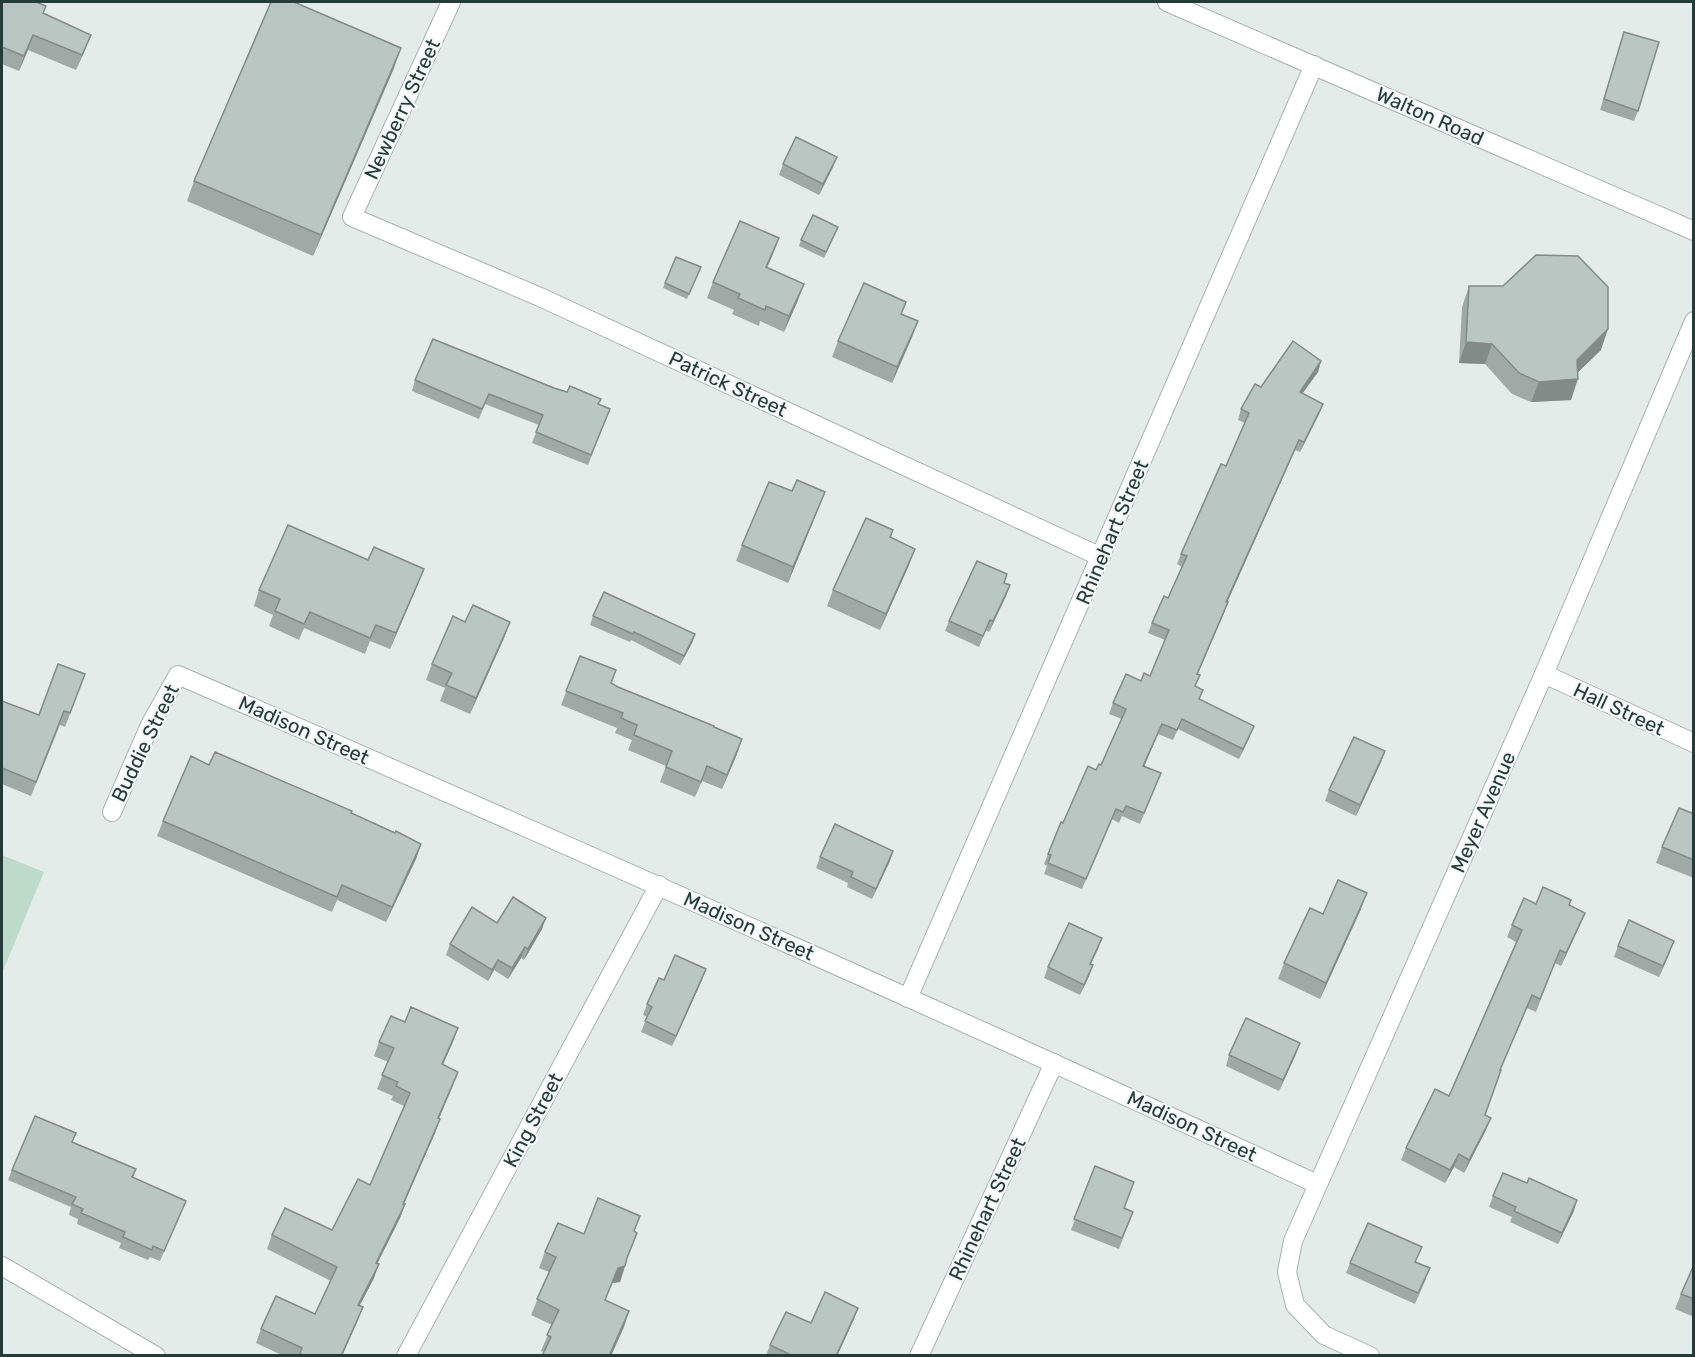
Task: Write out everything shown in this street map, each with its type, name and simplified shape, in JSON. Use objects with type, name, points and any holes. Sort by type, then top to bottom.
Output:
[{"type":"street","name":"Newberry Street","points":[[352,217],[451,2]]},
{"type":"street","name":"Walton Road","points":[[1167,2],[1694,231]]},
{"type":"street","name":"Rhinehart Street","points":[[908,998],[1314,65]]},
{"type":"street","name":"Patrick Street","points":[[352,217],[540,297],[1101,557]]},
{"type":"street","name":"Meyer Avenue","points":[[1370,1356],[1324,1335],[1295,1305],[1287,1272],[1293,1241],[1544,674],[1694,321]]},
{"type":"street","name":"Hall Street","points":[[1544,674],[1694,743]]},
{"type":"street","name":"Madison Street","points":[[178,675],[659,885],[1317,1184]]},
{"type":"street","name":"Buddie Street","points":[[112,812],[150,725],[178,675]]},
{"type":"street","name":"King Street","points":[[406,1356],[659,885]]},
{"type":"street","name":"Rhinehart Street","points":[[919,1356],[1054,1063]]},
{"type":"street","points":[[2,1266],[156,1356]]},
{"type":"green space","points":[[2,855],[44,872],[2,973]]},
{"type":"building","points":[[2,2],[36,2],[46,6],[43,13],[91,35],[82,55],[33,35],[24,56],[2,47]]},
{"type":"building","points":[[271,2],[294,2],[401,48],[321,235],[194,181]]},
{"type":"building","points":[[1624,32],[1659,42],[1638,111],[1604,99]]},
{"type":"building","points":[[796,137],[837,157],[823,184],[783,164]]},
{"type":"building","points":[[813,215],[838,227],[826,252],[801,240]]},
{"type":"building","points":[[740,221],[779,238],[766,267],[804,284],[789,316],[766,306],[765,310],[738,298],[740,294],[713,282]]},
{"type":"building","points":[[1536,255],[1578,256],[1608,287],[1608,329],[1577,360],[1578,379],[1539,382],[1519,373],[1492,344],[1466,342],[1469,286],[1503,286]]},
{"type":"building","points":[[676,257],[701,267],[689,294],[665,283]]},
{"type":"building","points":[[864,283],[906,302],[901,314],[918,321],[897,367],[838,341]]},
{"type":"building","points":[[433,339],[554,388],[567,392],[570,386],[601,399],[598,404],[610,409],[591,455],[536,432],[543,415],[489,394],[482,409],[415,380]]},
{"type":"building","points":[[1293,341],[1321,361],[1300,392],[1323,404],[1304,442],[1299,440],[1226,602],[1228,602],[1197,674],[1200,675],[1195,686],[1203,690],[1199,699],[1254,726],[1243,749],[1182,719],[1177,730],[1162,724],[1143,766],[1161,773],[1144,813],[1126,806],[1123,812],[1116,809],[1086,879],[1048,863],[1051,855],[1048,854],[1061,822],[1063,823],[1088,766],[1096,770],[1099,764],[1101,765],[1126,709],[1113,703],[1126,674],[1141,681],[1144,673],[1150,676],[1169,630],[1152,623],[1164,596],[1168,598],[1187,556],[1181,554],[1221,464],[1226,466],[1249,413],[1241,409],[1255,384],[1261,387]]},
{"type":"building","points":[[797,480],[825,492],[793,567],[742,545],[769,482],[792,491]]},
{"type":"building","points":[[866,518],[893,530],[890,537],[915,549],[886,614],[833,590]]},
{"type":"building","points":[[288,525],[368,560],[374,547],[424,569],[396,633],[376,625],[370,638],[310,612],[304,624],[275,611],[280,599],[259,590]]},
{"type":"building","points":[[977,561],[1007,574],[1004,583],[1010,585],[993,621],[990,620],[983,636],[949,621]]},
{"type":"building","points":[[604,592],[695,634],[684,656],[634,632],[633,634],[593,616]]},
{"type":"building","points":[[473,605],[510,622],[476,698],[446,685],[452,673],[432,664],[453,616],[465,622]]},
{"type":"building","points":[[580,656],[616,670],[611,683],[618,687],[742,739],[727,775],[707,766],[701,782],[666,767],[672,751],[634,735],[637,725],[621,718],[623,713],[566,691]]},
{"type":"building","points":[[58,664],[85,674],[70,713],[64,711],[36,782],[2,768],[2,701],[39,715]]},
{"type":"building","points":[[1354,737],[1385,751],[1360,805],[1329,790]]},
{"type":"building","points":[[215,752],[352,811],[351,813],[421,844],[392,907],[342,885],[337,897],[163,821],[191,756],[209,765]]},
{"type":"building","points":[[1679,808],[1692,813],[1694,811],[1694,860],[1662,847]]},
{"type":"building","points":[[835,824],[893,851],[876,889],[851,877],[853,872],[820,857]]},
{"type":"building","points":[[1338,880],[1367,893],[1326,983],[1284,963],[1310,908],[1323,914]]},
{"type":"building","points":[[1543,887],[1571,900],[1569,905],[1585,913],[1566,953],[1560,950],[1540,999],[1532,995],[1500,1070],[1485,1115],[1491,1118],[1469,1160],[1459,1154],[1450,1170],[1406,1148],[1435,1089],[1449,1096],[1522,930],[1512,925],[1524,898],[1536,904]]},
{"type":"building","points":[[513,897],[546,918],[528,949],[525,947],[512,968],[498,960],[492,970],[450,944],[472,907],[497,923]]},
{"type":"building","points":[[1629,920],[1674,941],[1663,966],[1618,946]]},
{"type":"building","points":[[1069,923],[1102,938],[1090,964],[1093,965],[1084,985],[1048,967]]},
{"type":"building","points":[[675,955],[706,969],[676,1036],[645,1021],[652,1007],[647,1004],[659,978],[664,980]]},
{"type":"building","points":[[411,1007],[458,1028],[442,1064],[458,1072],[403,1204],[405,1204],[358,1305],[363,1307],[341,1356],[304,1356],[300,1353],[302,1348],[261,1329],[276,1296],[315,1314],[337,1267],[272,1235],[285,1208],[332,1230],[358,1179],[370,1185],[410,1093],[396,1086],[398,1082],[382,1075],[394,1048],[379,1042],[391,1016],[405,1022]]},
{"type":"building","points":[[1246,1018],[1300,1043],[1283,1080],[1229,1055]]},
{"type":"building","points":[[35,1116],[76,1133],[72,1142],[136,1169],[132,1177],[186,1201],[164,1251],[153,1246],[152,1250],[123,1237],[125,1232],[81,1213],[83,1209],[72,1204],[76,1197],[12,1170]]},
{"type":"building","points":[[1095,1166],[1134,1182],[1124,1208],[1133,1212],[1122,1238],[1074,1219]]},
{"type":"building","points":[[1503,1173],[1527,1183],[1529,1178],[1577,1200],[1562,1233],[1514,1211],[1516,1207],[1493,1196]]},
{"type":"building","points":[[598,1198],[640,1216],[634,1231],[637,1233],[625,1266],[618,1268],[605,1300],[629,1311],[609,1356],[542,1356],[551,1337],[547,1335],[559,1310],[537,1299],[556,1257],[545,1252],[558,1223],[584,1234]]},
{"type":"building","points":[[1368,1223],[1422,1247],[1415,1262],[1430,1268],[1418,1293],[1350,1263]]},
{"type":"building","points":[[1694,1268],[1694,1299],[1681,1294]]},
{"type":"building","points":[[825,1292],[858,1308],[836,1356],[793,1356],[770,1345],[786,1312],[811,1323]]}]
